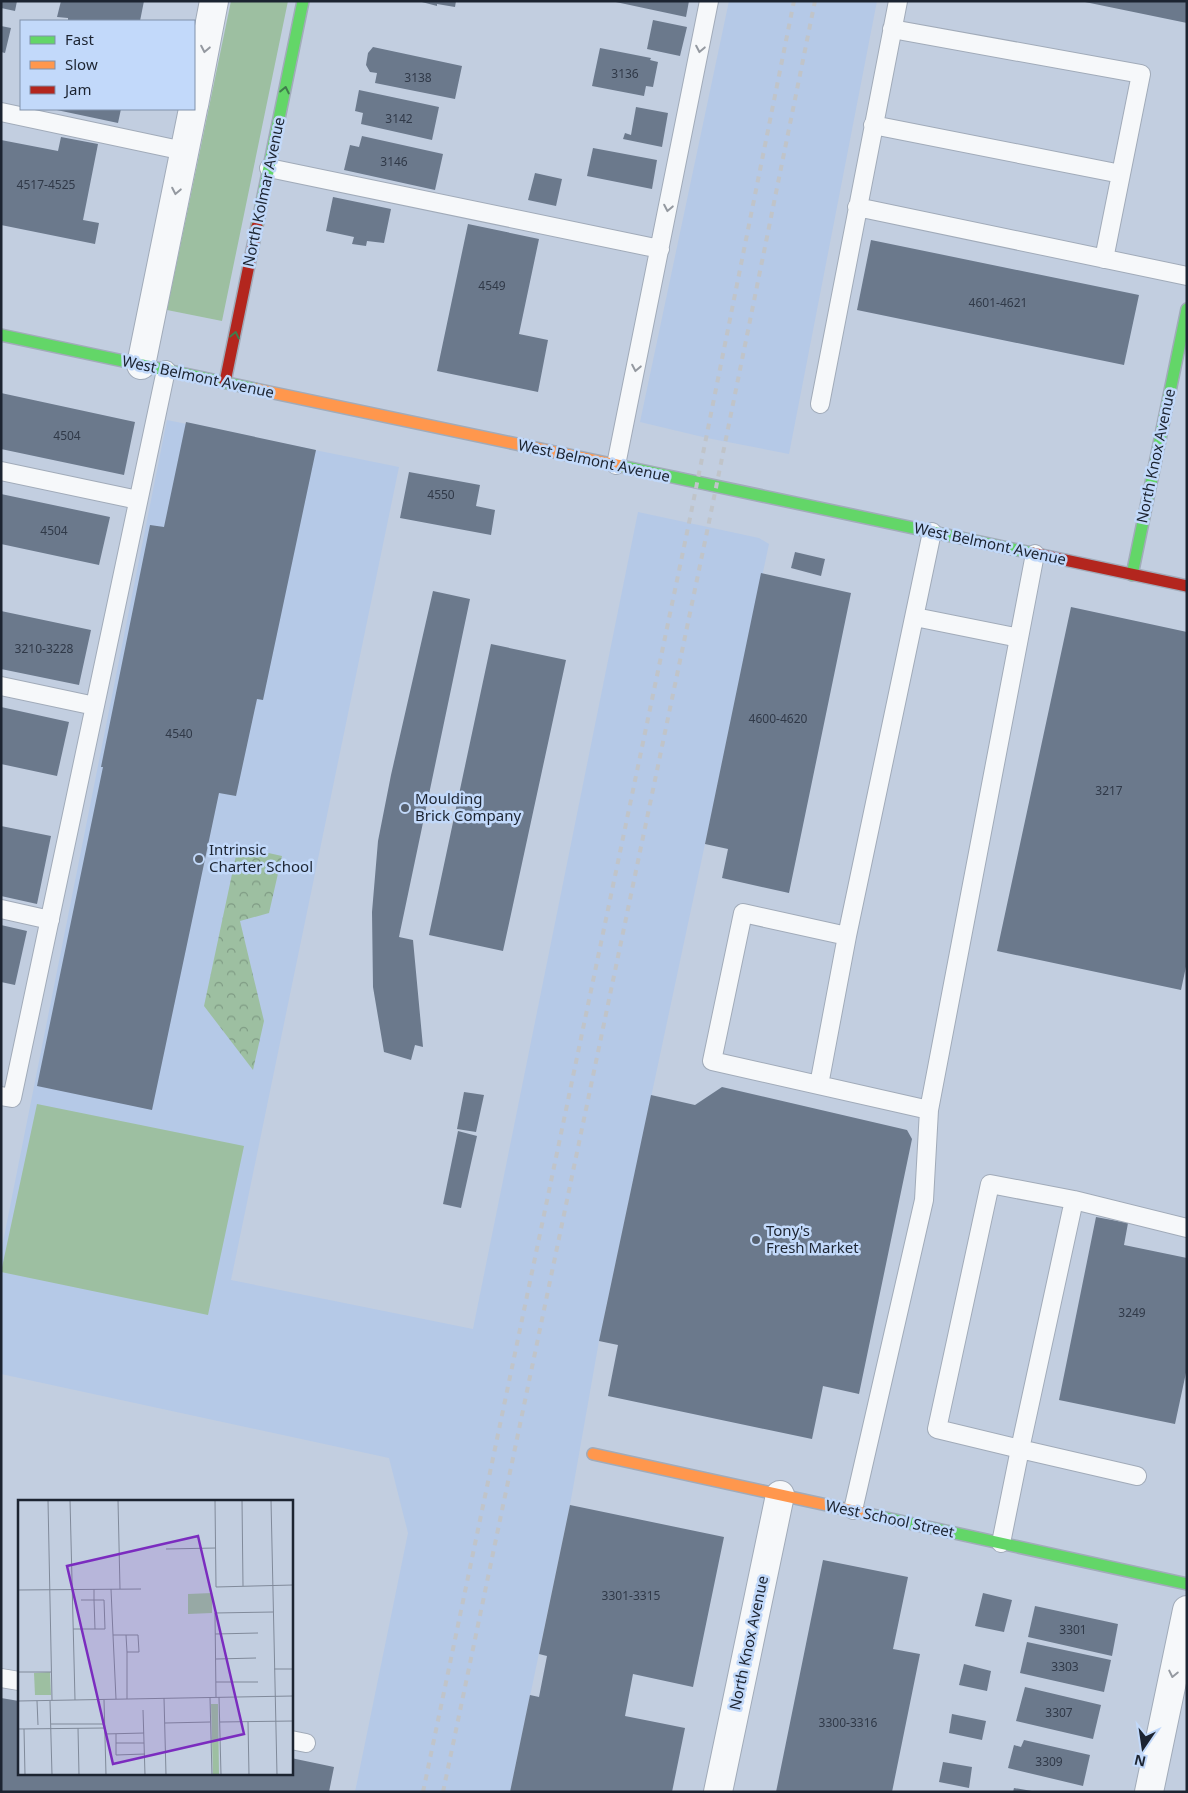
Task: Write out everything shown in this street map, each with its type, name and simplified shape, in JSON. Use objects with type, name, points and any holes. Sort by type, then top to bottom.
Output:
[{"type":"street","points":[[195,99],[214,1]]},
{"type":"street","name":"North Kolmar Avenue","points":[[226,382],[303,1]]},
{"type":"street","points":[[153,367],[184,151],[193,110]]},
{"type":"street","name":"North Knox Avenue","points":[[1132,575],[1181,369],[1187,308]]},
{"type":"street","name":"West Belmont Avenue","points":[[1,335],[1187,586]]},
{"type":"street","name":"West School Street","points":[[594,1454],[1187,1584]]},
{"type":"street","name":"North Knox Avenue","points":[[718,1792],[780,1495]]},
{"type":"street","points":[[1150,1792],[1187,1610]]},
{"type":"lane","points":[[616,465],[709,1]]},
{"type":"lane","points":[[820,404],[856,207],[898,1]]},
{"type":"lane","points":[[892,29],[1141,74],[1104,259]]},
{"type":"lane","points":[[1,112],[184,151]]},
{"type":"lane","points":[[873,125],[1121,174]]},
{"type":"lane","points":[[269,168],[660,249]]},
{"type":"lane","points":[[856,207],[1187,276]]},
{"type":"lane","points":[[1,1096],[12,1098],[138,500],[153,367]]},
{"type":"lane","points":[[1,471],[138,500]]},
{"type":"lane","points":[[819,1085],[847,936],[932,532]]},
{"type":"lane","points":[[853,1510],[924,1200],[929,1110],[1035,554]]},
{"type":"lane","points":[[915,617],[1019,638]]},
{"type":"lane","points":[[1,686],[95,706]]},
{"type":"lane","points":[[1,910],[50,920]]},
{"type":"lane","points":[[847,936],[744,913],[712,1061],[929,1110]]},
{"type":"lane","points":[[1137,1476],[936,1429],[990,1184],[1074,1200],[1187,1228]]},
{"type":"lane","points":[[1001,1543],[1074,1200]]},
{"type":"lane","points":[[1,1678],[18,1681]]},
{"type":"shaded area","points":[[729,1],[877,1],[789,454],[707,438],[640,422]]},
{"type":"shaded area","points":[[167,420],[399,467],[231,1280],[473,1329],[638,512],[759,538],[769,544],[599,1341],[570,1505],[510,1792],[355,1792],[408,1533],[389,1458],[1,1374],[1,1252]]},
{"type":"green space","points":[[231,1],[288,1],[222,321],[167,310]]},
{"type":"green space","points":[[238,846],[282,856],[269,913],[240,921],[264,1021],[253,1070],[204,1006]]},
{"type":"green space","points":[[37,1104],[244,1146],[208,1315],[1,1272]]},
{"type":"building","points":[[1,1],[17,1],[15,11],[1,8]]},
{"type":"building","points":[[61,1],[144,1],[140,20],[68,20],[68,18],[57,17]]},
{"type":"building","points":[[418,1],[456,1],[455,7],[437,4],[437,6]]},
{"type":"building","points":[[611,1],[689,1],[686,17]]},
{"type":"building","points":[[1187,1],[1187,23],[1085,2]]},
{"type":"building","points":[[653,20],[687,27],[680,56],[647,49]]},
{"type":"building","points":[[1,26],[11,28],[5,53],[1,52]]},
{"type":"building","points":[[373,47],[462,66],[455,99],[375,83],[377,73],[370,72],[366,65],[368,53]]},
{"type":"building","points":[[600,48],[651,58],[650,60],[658,62],[653,87],[646,86],[644,96],[592,86]]},
{"type":"building","points":[[359,90],[439,107],[432,140],[361,124],[363,113],[355,111]]},
{"type":"building","points":[[636,107],[668,113],[662,147],[623,139],[625,133],[631,135]]},
{"type":"building","points":[[57,110],[121,110],[118,123]]},
{"type":"building","points":[[362,136],[443,154],[435,190],[344,170],[350,145],[359,147]]},
{"type":"building","points":[[61,137],[98,144],[83,220],[99,223],[95,244],[1,225],[1,140],[58,151]]},
{"type":"building","points":[[593,148],[657,160],[652,189],[587,176]]},
{"type":"building","points":[[535,173],[562,179],[556,206],[528,200]]},
{"type":"building","points":[[333,197],[391,209],[384,243],[367,241],[366,246],[352,244],[354,237],[326,231]]},
{"type":"building","points":[[468,224],[539,239],[519,334],[548,340],[538,392],[437,371]]},
{"type":"building","points":[[871,240],[1139,295],[1124,365],[857,310]]},
{"type":"building","points":[[1,393],[135,422],[124,475],[1,449]]},
{"type":"building","points":[[186,422],[316,450],[263,700],[257,699],[236,796],[219,793],[152,1110],[37,1086],[103,767],[101,767],[150,525],[164,527]]},
{"type":"building","points":[[409,472],[480,485],[476,506],[495,510],[491,535],[400,518]]},
{"type":"building","points":[[1,494],[110,517],[99,565],[1,544]]},
{"type":"building","points":[[795,552],[825,559],[821,576],[791,568]]},
{"type":"building","points":[[761,573],[851,593],[789,893],[722,878],[728,849],[705,844]]},
{"type":"building","name":"Moulding Brick Company","points":[[433,591],[470,599],[399,937],[413,940],[423,1047],[415,1045],[411,1060],[384,1052],[373,987],[372,912],[378,841]]},
{"type":"building","points":[[1071,607],[1187,632],[1187,962],[1181,990],[997,951]]},
{"type":"building","points":[[1,611],[91,630],[79,685],[1,669]]},
{"type":"building","points":[[491,644],[566,660],[503,951],[429,935]]},
{"type":"building","points":[[1,707],[69,722],[57,776],[1,764]]},
{"type":"building","points":[[1,826],[51,836],[37,904],[1,896]]},
{"type":"building","points":[[1,925],[27,931],[15,985],[1,982]]},
{"type":"building","name":"Tony's Fresh Market","points":[[722,1087],[907,1130],[912,1139],[859,1394],[823,1386],[812,1439],[608,1396],[618,1345],[599,1341],[651,1095],[695,1105]]},
{"type":"building","points":[[464,1092],[484,1095],[476,1132],[457,1129]]},
{"type":"building","points":[[458,1131],[477,1136],[461,1208],[443,1204]]},
{"type":"building","points":[[1096,1217],[1128,1223],[1124,1245],[1187,1258],[1187,1368],[1175,1424],[1059,1400]]},
{"type":"building","points":[[570,1505],[724,1537],[693,1687],[633,1674],[625,1716],[685,1728],[672,1792],[510,1792],[530,1695],[539,1697],[547,1656],[539,1654]]},
{"type":"building","points":[[823,1560],[908,1577],[893,1649],[920,1654],[892,1792],[776,1792]]},
{"type":"building","points":[[983,1593],[1012,1600],[1004,1632],[975,1626]]},
{"type":"building","points":[[1035,1606],[1118,1624],[1112,1656],[1028,1637]]},
{"type":"building","points":[[1027,1642],[1111,1660],[1104,1692],[1020,1673]]},
{"type":"building","points":[[964,1664],[991,1671],[987,1691],[959,1685]]},
{"type":"building","points":[[1025,1687],[1101,1705],[1093,1739],[1016,1721]]},
{"type":"building","points":[[1,1698],[18,1701],[18,1776],[292,1776],[292,1758],[334,1767],[329,1792],[1,1792]]},
{"type":"building","points":[[952,1714],[986,1721],[982,1740],[949,1733]]},
{"type":"building","points":[[1024,1740],[1090,1755],[1083,1786],[1008,1768],[1014,1745],[1021,1747]]},
{"type":"building","points":[[943,1762],[972,1767],[969,1788],[939,1782]]},
{"type":"building","points":[[1014,1788],[1032,1791],[1032,1792],[1013,1792]]},
{"type":"railway","points":[[423,1792],[689,523],[794,1]]},
{"type":"railway","points":[[443,1792],[708,527],[815,1]]},
{"type":"traffic: fast","points":[[257,226],[303,1]]},
{"type":"traffic: fast","points":[[1132,575],[1187,309]]},
{"type":"traffic: fast","points":[[1,335],[255,389]]},
{"type":"traffic: fast","points":[[621,466],[1032,553]]},
{"type":"traffic: fast","points":[[868,1514],[1187,1584]]},
{"type":"traffic: slow","points":[[255,389],[621,466]]},
{"type":"traffic: slow","points":[[593,1454],[868,1514]]},
{"type":"traffic: jam","points":[[225,382],[257,226]]},
{"type":"traffic: jam","points":[[1032,553],[1187,586]]},
{"type":"place","name":"Moulding Brick Company","points":[[405,808]]},
{"type":"place","name":"Intrinsic Charter School","points":[[199,859]]},
{"type":"place","name":"Tony's Fresh Market","points":[[756,1240]]}]
